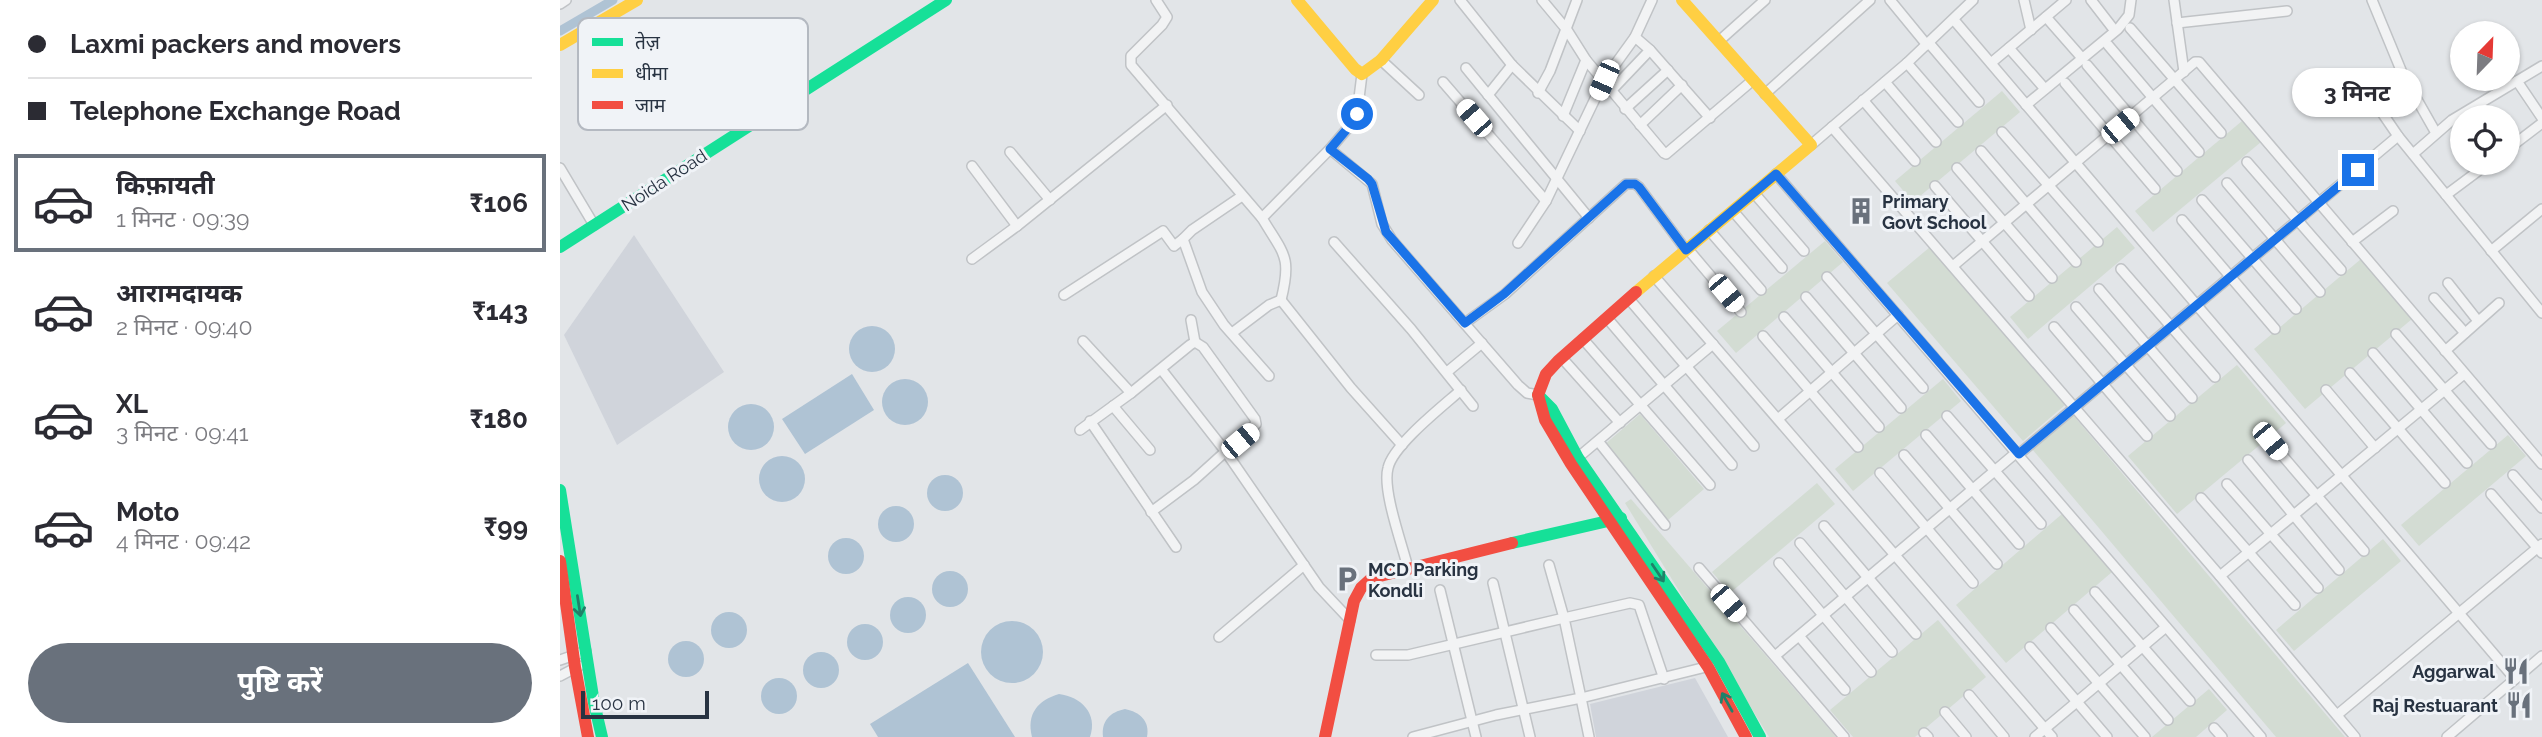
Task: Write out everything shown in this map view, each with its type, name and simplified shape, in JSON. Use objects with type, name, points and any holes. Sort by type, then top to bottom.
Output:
[{"type":"street","points":[[560,4],[566,0]]},
{"type":"street","points":[[606,18],[637,0]]},
{"type":"street","name":"Noida Road","points":[[808,90],[946,0]]},
{"type":"street","points":[[1156,0],[1167,17],[1131,56],[1129,62],[1262,219],[1288,265],[1281,300]]},
{"type":"street","points":[[1262,219],[1356,118],[1362,74],[1381,60],[1433,0]]},
{"type":"street","points":[[1460,0],[1512,65],[1580,131]]},
{"type":"street","points":[[1542,0],[1625,109],[1666,153],[1753,80]]},
{"type":"street","points":[[1538,93],[1567,30],[1577,0]]},
{"type":"street","points":[[1518,243],[1546,201],[1604,80],[1635,37],[1652,0]]},
{"type":"street","points":[[1682,0],[1811,145]]},
{"type":"street","points":[[1719,41],[1765,0]]},
{"type":"street","points":[[1765,93],[1870,0]]},
{"type":"street","points":[[1890,0],[1979,102]]},
{"type":"street","points":[[1538,395],[1546,374],[1562,358],[1654,276],[1907,63],[1973,0]]},
{"type":"street","points":[[2024,0],[2031,30]]},
{"type":"street","points":[[1991,63],[2066,0]]},
{"type":"street","points":[[2091,0],[2115,32]]},
{"type":"street","points":[[2026,105],[2085,62],[2115,32],[2128,18],[2131,0]]},
{"type":"street","points":[[2174,0],[2184,72]]},
{"type":"street","points":[[2372,0],[2403,75],[2436,133]]},
{"type":"street","points":[[1301,1],[1355,69],[1362,74]]},
{"type":"street","points":[[2177,23],[2287,11]]},
{"type":"street","points":[[2046,17],[2176,171]]},
{"type":"street","points":[[1954,20],[2515,679]]},
{"type":"street","points":[[2130,28],[2221,133]]},
{"type":"street","points":[[560,45],[578,34]]},
{"type":"street","points":[[1635,37],[1650,50],[1710,118]]},
{"type":"street","points":[[2108,45],[2199,152]]},
{"type":"street","points":[[2009,48],[2045,89]]},
{"type":"street","points":[[1611,91],[1650,50]]},
{"type":"street","points":[[1381,60],[1419,95]]},
{"type":"street","points":[[1563,116],[1586,60]]},
{"type":"street","points":[[1953,266],[2195,62],[2199,62],[2542,464]]},
{"type":"street","points":[[1907,63],[1958,122]]},
{"type":"street","points":[[1488,95],[1512,65]]},
{"type":"street","points":[[2520,79],[2542,66]]},
{"type":"street","points":[[1466,68],[1589,218]]},
{"type":"street","points":[[1625,109],[1668,70]]},
{"type":"street","points":[[2403,75],[2371,94],[2398,136],[2542,313]]},
{"type":"street","points":[[1443,82],[1546,201]]},
{"type":"street","points":[[1885,82],[1936,142]]},
{"type":"street","points":[[2065,83],[2155,189]]},
{"type":"street","points":[[1640,125],[1682,85]]},
{"type":"street","points":[[2520,86],[2541,118],[2520,138]]},
{"type":"street","points":[[2413,154],[2436,133],[2501,91]]},
{"type":"street","points":[[1863,100],[1915,160]]},
{"type":"street","points":[[972,259],[1167,106]]},
{"type":"street","points":[[1832,127],[2356,737]]},
{"type":"street","name":"Noida Road","points":[[560,247],[744,130]]},
{"type":"street","points":[[2002,132],[2098,242]]},
{"type":"street","points":[[1775,656],[2398,136]]},
{"type":"street","points":[[1330,149],[1372,184],[1386,232],[1527,393],[1538,395],[1552,409],[1575,461],[1714,664],[1760,737]]},
{"type":"street","points":[[1981,151],[2076,262]]},
{"type":"street","points":[[1010,152],[1049,200]]},
{"type":"street","points":[[2247,162],[2341,270]]},
{"type":"street","points":[[972,166],[1017,226]]},
{"type":"street","points":[[560,168],[594,225]]},
{"type":"street","points":[[1957,168],[2052,278]]},
{"type":"street","points":[[1776,174],[2261,737]]},
{"type":"street","points":[[2446,195],[2473,175]]},
{"type":"street","points":[[2227,183],[2320,292]]},
{"type":"street","points":[[1465,323],[1504,294],[1626,184],[1635,184],[1741,312]]},
{"type":"street","points":[[1935,186],[2029,296]]},
{"type":"street","points":[[1754,193],[1804,251]]},
{"type":"street","points":[[1064,295],[1163,231],[1174,246],[1192,230],[1242,196]]},
{"type":"street","points":[[2202,200],[2296,309]]},
{"type":"street","points":[[2491,251],[2542,209]]},
{"type":"street","points":[[1733,211],[1782,268]]},
{"type":"street","points":[[2352,242],[2393,211]]},
{"type":"street","points":[[2182,220],[2275,329]]},
{"type":"street","points":[[1709,230],[1761,290]]},
{"type":"street","points":[[1184,239],[1202,292],[1224,325],[1269,376]]},
{"type":"street","points":[[1334,242],[1447,372],[1473,406]]},
{"type":"street","points":[[2121,269],[2215,377]]},
{"type":"street","points":[[1654,276],[2052,737]]},
{"type":"street","points":[[1827,277],[1923,388]]},
{"type":"street","points":[[2448,283],[2478,321]]},
{"type":"street","points":[[2099,289],[2192,398]]},
{"type":"street","points":[[1806,297],[1901,408]]},
{"type":"street","points":[[2434,298],[2465,333]]},
{"type":"street","points":[[1629,299],[1754,446]]},
{"type":"street","points":[[1232,333],[1269,305],[1281,300]]},
{"type":"street","points":[[1281,300],[1351,388],[1402,445]]},
{"type":"street","points":[[2445,351],[2499,303]]},
{"type":"street","points":[[2076,307],[2170,416]]},
{"type":"street","points":[[1778,419],[1898,315]]},
{"type":"street","points":[[1784,317],[1879,427]]},
{"type":"street","points":[[1607,318],[1732,465]]},
{"type":"street","points":[[1151,512],[1256,425],[1255,419],[1203,347],[1195,342],[1191,320]]},
{"type":"street","points":[[2054,327],[2147,436]]},
{"type":"street","points":[[2396,334],[2491,444]]},
{"type":"street","points":[[1763,336],[1858,447]]},
{"type":"street","points":[[1583,339],[1710,485]]},
{"type":"street","points":[[1083,341],[1131,393]]},
{"type":"street","points":[[1080,430],[1195,342]]},
{"type":"street","points":[[1447,372],[1482,343]]},
{"type":"street","points":[[1575,461],[1713,344]]},
{"type":"street","points":[[2373,353],[2467,463]]},
{"type":"street","points":[[1562,358],[1620,423]]},
{"type":"street","points":[[1161,369],[1226,452],[1319,587],[1350,620]]},
{"type":"street","points":[[2350,373],[2445,483]]},
{"type":"street","points":[[2220,576],[2464,374]]},
{"type":"street","points":[[1408,568],[1387,484],[1388,468],[1402,445],[1461,390]]},
{"type":"street","points":[[2326,390],[2375,447]]},
{"type":"street","points":[[1113,406],[1150,450]]},
{"type":"street","points":[[1947,416],[2041,524]]},
{"type":"street","points":[[1090,421],[1176,547]]},
{"type":"street","points":[[1926,435],[2019,544]]},
{"type":"street","points":[[1598,441],[1665,525]]},
{"type":"street","points":[[2270,441],[2364,551]]},
{"type":"street","points":[[1904,455],[1997,564]]},
{"type":"street","points":[[2248,460],[2339,570]]},
{"type":"street","points":[[1880,473],[1973,583]]},
{"type":"street","points":[[2513,475],[2542,508]]},
{"type":"street","points":[[2227,484],[2318,588]]},
{"type":"street","points":[[560,491],[588,737]]},
{"type":"street","points":[[2337,715],[2540,548],[2491,494]]},
{"type":"street","points":[[2201,498],[2295,605]]},
{"type":"street","points":[[1325,737],[1350,620],[1361,588],[1372,578],[1616,520]]},
{"type":"street","points":[[1824,526],[1916,634]]},
{"type":"street","points":[[1800,543],[1892,652]]},
{"type":"street","points":[[560,561],[581,659],[602,737]]},
{"type":"street","points":[[1779,563],[1871,672]]},
{"type":"street","points":[[1219,636],[1304,565]]},
{"type":"street","points":[[1549,565],[1564,618],[1589,737]]},
{"type":"street","points":[[1699,568],[1844,737]]},
{"type":"street","points":[[1493,583],[1530,737]]},
{"type":"street","points":[[1440,590],[1476,737]]},
{"type":"street","points":[[2095,592],[2190,701]]},
{"type":"street","points":[[1377,655],[1408,654],[1455,645],[1630,603],[1639,605],[1642,609],[1664,679]]},
{"type":"street","points":[[2074,610],[2168,720]]},
{"type":"street","points":[[2035,737],[2166,627]]},
{"type":"street","points":[[2051,628],[2145,737]]},
{"type":"street","points":[[1800,636],[1845,690]]},
{"type":"street","points":[[2030,647],[2107,737]]},
{"type":"street","points":[[2447,737],[2542,656]]},
{"type":"street","points":[[560,660],[581,659]]},
{"type":"street","points":[[560,676],[581,659]]},
{"type":"street","points":[[1413,737],[1664,679],[1714,664]]},
{"type":"street","points":[[1714,664],[1746,737]]},
{"type":"street","points":[[1969,695],[2004,737]]},
{"type":"street","points":[[1945,712],[1966,737]]},
{"type":"street","points":[[2214,728],[2222,737]]},
{"type":"shaded area","points":[[2002,91],[2020,112],[1913,202],[1895,181]]},
{"type":"shaded area","points":[[2242,121],[2261,142],[2153,232],[2135,211]]},
{"type":"shaded area","points":[[2117,227],[2135,248],[2028,339],[2010,317]]},
{"type":"shaded area","points":[[634,235],[724,372],[617,445],[564,335]]},
{"type":"shaded area","points":[[1825,241],[1843,262],[1736,353],[1717,331]]},
{"type":"shaded area","points":[[1930,247],[2065,405],[2023,441],[1887,283]]},
{"type":"shaded area","points":[[2361,259],[2412,319],[2305,409],[2254,349]]},
{"type":"shaded area","points":[[2237,365],[2286,423],[2177,514],[2128,456]]},
{"type":"shaded area","points":[[1943,379],[1961,401],[1853,491],[1835,469]]},
{"type":"shaded area","points":[[1640,414],[1704,489],[1668,520],[1604,445]]},
{"type":"shaded area","points":[[2073,415],[2345,737],[2276,737],[2032,449]]},
{"type":"shaded area","points":[[2508,435],[2526,456],[2419,546],[2401,525]]},
{"type":"shaded area","points":[[1817,483],[1835,504],[1730,593],[1712,572]]},
{"type":"shaded area","points":[[1631,499],[1836,737],[1769,737],[1625,503]]},
{"type":"shaded area","points":[[2062,514],[2112,572],[2006,663],[1956,605]]},
{"type":"shaded area","points":[[2383,539],[2401,561],[2294,651],[2276,630]]},
{"type":"shaded area","points":[[1938,620],[1986,677],[1915,737],[1853,737],[1830,710]]},
{"type":"shaded area","points":[[1695,678],[1728,737],[1596,737],[1590,704]]},
{"type":"shaded area","points":[[2209,689],[2227,710],[2196,737],[2152,737]]},
{"type":"water","points":[[872,326],[888,333],[895,349],[888,365],[872,372],[856,365],[849,349],[856,333]]},
{"type":"water","points":[[852,374],[874,410],[805,454],[782,419]]},
{"type":"water","points":[[905,379],[921,386],[928,402],[921,418],[905,425],[889,418],[882,402],[889,386]]},
{"type":"water","points":[[751,404],[767,411],[774,427],[767,443],[751,450],[735,443],[728,427],[735,411]]},
{"type":"water","points":[[782,456],[798,463],[805,479],[798,495],[782,502],[766,495],[759,479],[766,463]]},
{"type":"water","points":[[945,475],[958,480],[963,493],[958,506],[945,511],[932,506],[927,493],[932,480]]},
{"type":"water","points":[[896,506],[909,511],[914,524],[909,537],[896,542],[883,537],[878,524],[883,511]]},
{"type":"water","points":[[846,538],[859,543],[864,556],[859,569],[846,574],[833,569],[828,556],[833,543]]},
{"type":"water","points":[[950,571],[963,576],[968,589],[963,602],[950,607],[937,602],[932,589],[937,576]]},
{"type":"water","points":[[908,597],[921,602],[926,615],[921,628],[908,633],[895,628],[890,615],[895,602]]},
{"type":"water","points":[[729,612],[742,617],[747,630],[742,643],[729,648],[716,643],[711,630],[716,617]]},
{"type":"water","points":[[1006,621],[1018,621],[1034,630],[1041,640],[1041,664],[1034,674],[1018,683],[1006,683],[995,678],[986,669],[981,658],[981,646],[986,635],[995,626]]},
{"type":"water","points":[[865,624],[878,629],[883,642],[878,655],[865,660],[852,655],[847,642],[852,629]]},
{"type":"water","points":[[686,641],[699,646],[704,659],[699,672],[686,677],[673,672],[668,659],[673,646]]},
{"type":"water","points":[[821,652],[834,657],[839,670],[834,683],[821,688],[808,683],[803,670],[808,657]]},
{"type":"water","points":[[968,663],[1015,737],[878,737],[870,724]]},
{"type":"water","points":[[779,678],[792,683],[797,696],[792,709],[779,714],[766,709],[761,696],[766,683]]},
{"type":"water","points":[[1059,694],[1074,699],[1086,708],[1092,721],[1090,737],[1032,737],[1031,721],[1035,709],[1045,700]]},
{"type":"water","points":[[1125,709],[1143,718],[1147,726],[1147,737],[1103,737],[1103,726],[1108,718]]},
{"type":"waterway","points":[[582,18],[613,0]]},
{"type":"waterway","points":[[560,31],[578,20]]},
{"type":"traffic: fast","points":[[808,88],[946,0]]},
{"type":"traffic: fast","points":[[560,247],[743,130]]},
{"type":"traffic: fast","points":[[1538,395],[1552,409],[1578,458],[1719,662],[1760,737]]},
{"type":"traffic: fast","points":[[560,490],[594,703],[602,737]]},
{"type":"traffic: fast","points":[[1512,543],[1621,518]]},
{"type":"traffic: slow","points":[[606,18],[637,0]]},
{"type":"traffic: slow","points":[[1297,0],[1362,74],[1381,60],[1433,0]]},
{"type":"traffic: slow","points":[[1636,292],[1811,145],[1682,0]]},
{"type":"traffic: slow","points":[[560,45],[578,34]]},
{"type":"traffic: jam","points":[[1636,292],[1558,361],[1546,374],[1538,395],[1545,420],[1571,464],[1708,667],[1746,737]]},
{"type":"traffic: jam","points":[[1325,737],[1354,601],[1361,588],[1372,578],[1512,543]]},
{"type":"traffic: jam","points":[[560,561],[588,737]]},
{"type":"place","name":"Primary Govt School","points":[[1861,211]]},
{"type":"place","name":"MCD Parking Kondli","points":[[1347,579]]},
{"type":"place","name":"Aggarwal","points":[[2516,671]]},
{"type":"place","name":"Raj Restuarant","points":[[2519,705]]},
{"type":"route","points":[[1357,114],[1330,149],[1372,184],[1386,232],[1465,323],[1504,294],[1626,184],[1639,187],[1686,250],[1776,174],[2019,454],[2358,170]]}]
